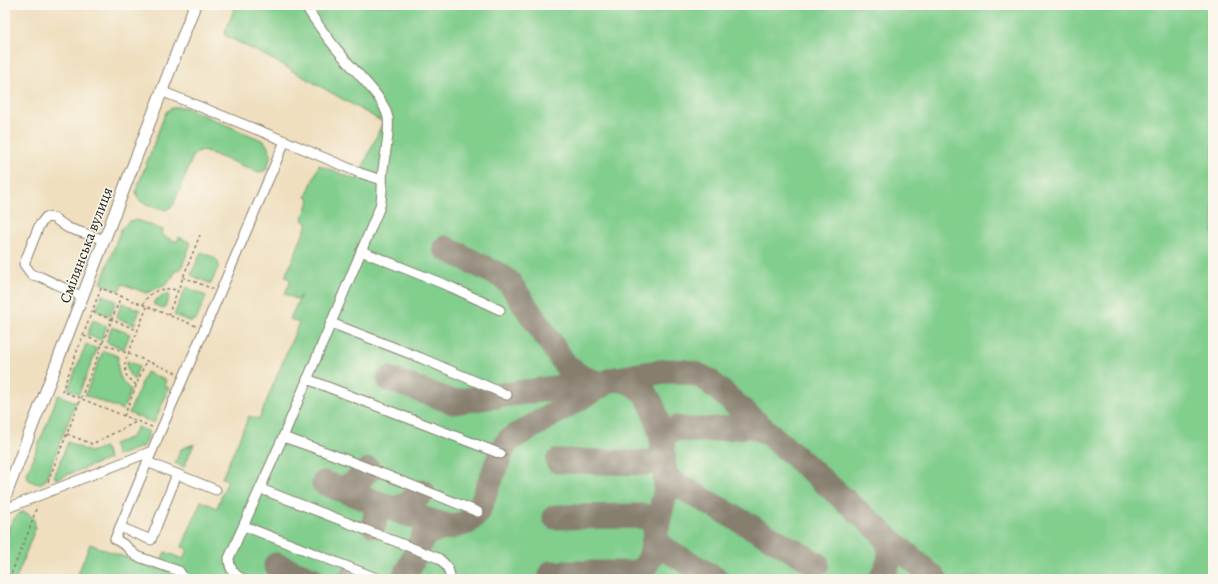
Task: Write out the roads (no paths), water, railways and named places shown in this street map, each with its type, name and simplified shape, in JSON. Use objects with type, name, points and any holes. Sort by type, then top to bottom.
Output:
[{"type":"main road","name":"Смілянська вулиця","points":[[5,497],[195,5]]},
{"type":"lane","points":[[243,579],[239,578],[232,571],[229,558],[261,489],[381,204],[382,180],[388,128],[388,118],[385,108],[378,97],[319,26],[305,5]]},
{"type":"lane","points":[[161,91],[285,140],[360,173],[382,180]]},
{"type":"lane","points":[[184,579],[179,571],[136,556],[126,546],[115,539],[285,140]]},
{"type":"lane","points":[[82,297],[41,277],[32,275],[24,264],[36,232],[46,218],[54,218],[68,228],[104,240]]},
{"type":"lane","points":[[361,251],[451,287],[500,310]]},
{"type":"lane","points":[[331,323],[421,358],[507,395]]},
{"type":"lane","points":[[307,379],[500,454]]},
{"type":"lane","points":[[283,437],[369,468],[478,512]]},
{"type":"lane","points":[[5,509],[152,451]]},
{"type":"lane","points":[[147,462],[216,490]]},
{"type":"lane","points":[[120,527],[151,540],[178,474]]},
{"type":"lane","points":[[261,489],[438,558],[446,565],[450,573],[450,579]]},
{"type":"lane","points":[[244,526],[379,579]]}]
